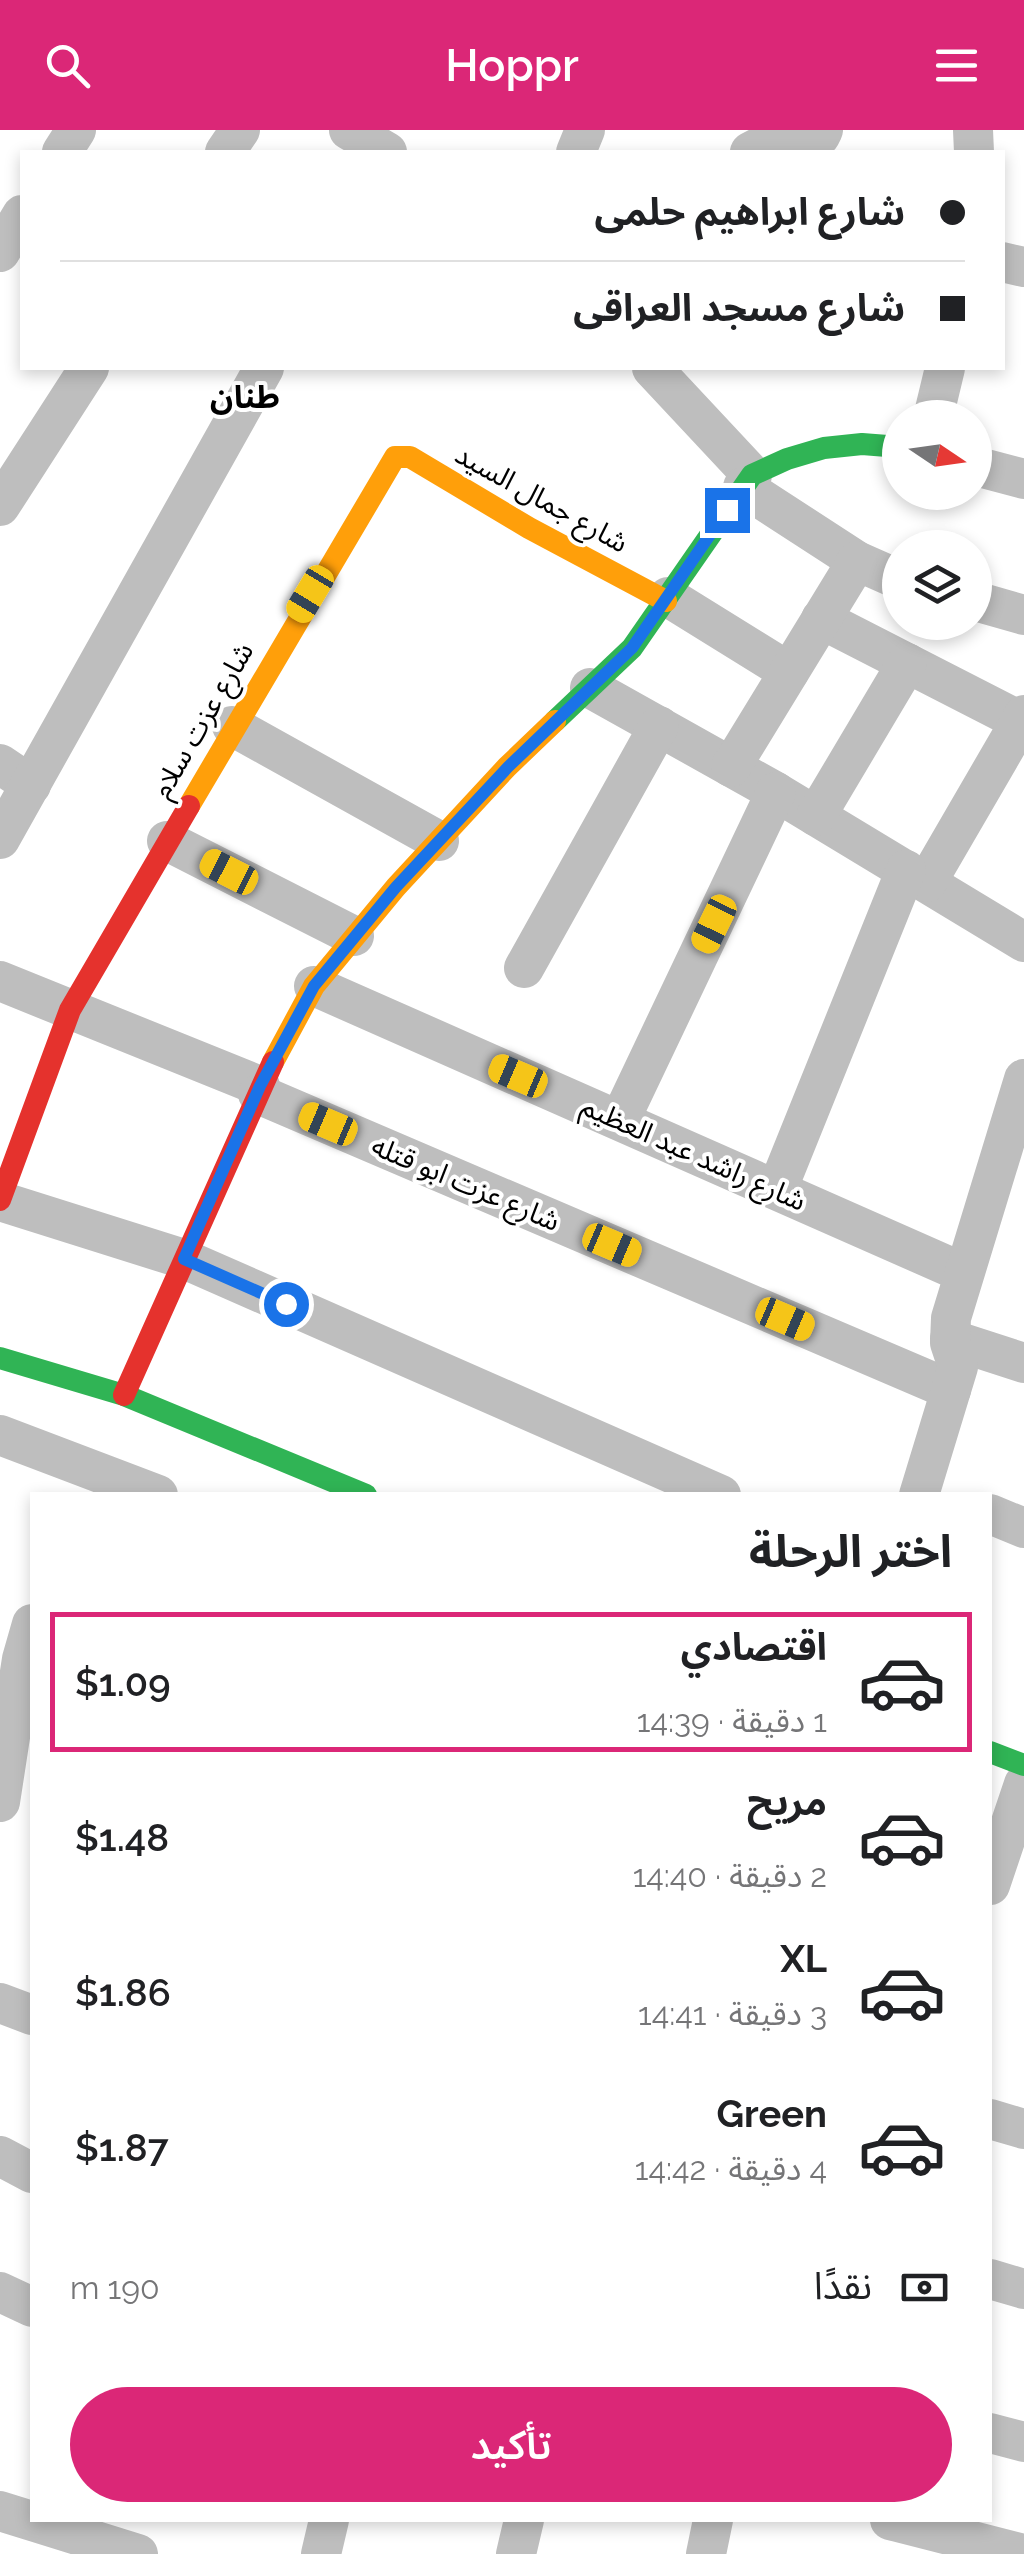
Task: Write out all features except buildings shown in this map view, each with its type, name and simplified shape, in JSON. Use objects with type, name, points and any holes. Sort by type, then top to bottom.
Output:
[{"type":"street","points":[[754,150],[767,144],[816,143]]},
{"type":"street","points":[[0,252],[20,219]]},
{"type":"street","points":[[0,506],[88,370]]},
{"type":"street","points":[[0,839],[16,775],[263,370]]},
{"type":"street","points":[[654,370],[748,480],[856,561],[882,572]]},
{"type":"street","points":[[937,400],[944,370]]},
{"type":"street","points":[[124,1394],[259,1090],[314,986],[438,840],[632,648],[748,480],[782,459],[829,446],[882,444]]},
{"type":"street","name":"شارع جمال السيد","points":[[389,462],[395,457],[410,457],[528,528],[667,599]]},
{"type":"street","name":"شارع عزت سلام","points":[[0,1201],[70,1010],[389,462]]},
{"type":"street","points":[[992,471],[1024,479]]},
{"type":"street","points":[[731,767],[856,561]]},
{"type":"street","points":[[667,599],[789,672]]},
{"type":"street","points":[[992,606],[1024,615]]},
{"type":"street","points":[[777,1190],[917,876],[1022,718],[822,619]]},
{"type":"street","points":[[816,816],[907,663]]},
{"type":"street","points":[[590,688],[776,792],[1024,942]]},
{"type":"street","points":[[232,726],[438,840]]},
{"type":"street","points":[[524,968],[659,726]]},
{"type":"street","points":[[620,1120],[776,792]]},
{"type":"street","points":[[167,841],[354,936]]},
{"type":"street","name":"شارع عزت ابو قتله","points":[[0,980],[951,1390]]},
{"type":"street","name":"شارع راشد عبد العظيم","points":[[314,986],[964,1273]]},
{"type":"street","points":[[927,1492],[958,1366],[950,1339],[951,1318],[964,1273],[1014,1149],[1024,1079]]},
{"type":"street","points":[[0,1201],[184,1259],[715,1492]]},
{"type":"street","points":[[950,1339],[1024,1363]]},
{"type":"street","points":[[0,1358],[124,1394],[359,1492]]},
{"type":"street","points":[[0,1435],[79,1480],[142,1492]]},
{"type":"street","points":[[992,1515],[1024,1528]]},
{"type":"street","points":[[18,1646],[0,1802],[30,1813]]},
{"type":"street","points":[[992,1753],[1024,1765]]},
{"type":"street","points":[[992,1878],[1012,1811]]},
{"type":"street","points":[[0,2003],[30,2014]]},
{"type":"street","points":[[992,2120],[1024,2128]]},
{"type":"street","points":[[0,2156],[30,2172]]},
{"type":"street","points":[[992,2281],[1024,2289]]},
{"type":"street","points":[[0,2292],[30,2306]]},
{"type":"street","points":[[992,2434],[1024,2442]]},
{"type":"street","points":[[0,2511],[30,2519]]},
{"type":"street","points":[[39,2522],[138,2554]]},
{"type":"street","points":[[321,2554],[328,2522]]},
{"type":"street","points":[[516,2554],[524,2522]]},
{"type":"street","points":[[706,2554],[713,2522]]},
{"type":"street","points":[[898,2522],[1023,2554]]},
{"type":"traffic: fast","points":[[555,721],[632,648],[752,475],[824,448],[882,446]]},
{"type":"traffic: fast","points":[[0,1358],[124,1395],[359,1492]]},
{"type":"traffic: fast","points":[[992,1753],[1024,1765]]},
{"type":"traffic: slow","points":[[189,806],[395,457],[410,457],[529,528],[666,601]]},
{"type":"traffic: slow","points":[[273,1062],[314,986],[396,887],[555,721]]},
{"type":"traffic: jam","points":[[0,1200],[70,1010],[189,806]]},
{"type":"traffic: jam","points":[[124,1395],[273,1062]]},
{"type":"district","name":"طنان","points":[[245,397]]},
{"type":"route","points":[[286,1304],[184,1259],[260,1086],[314,986],[396,887],[508,767],[632,648],[727,510]]}]
